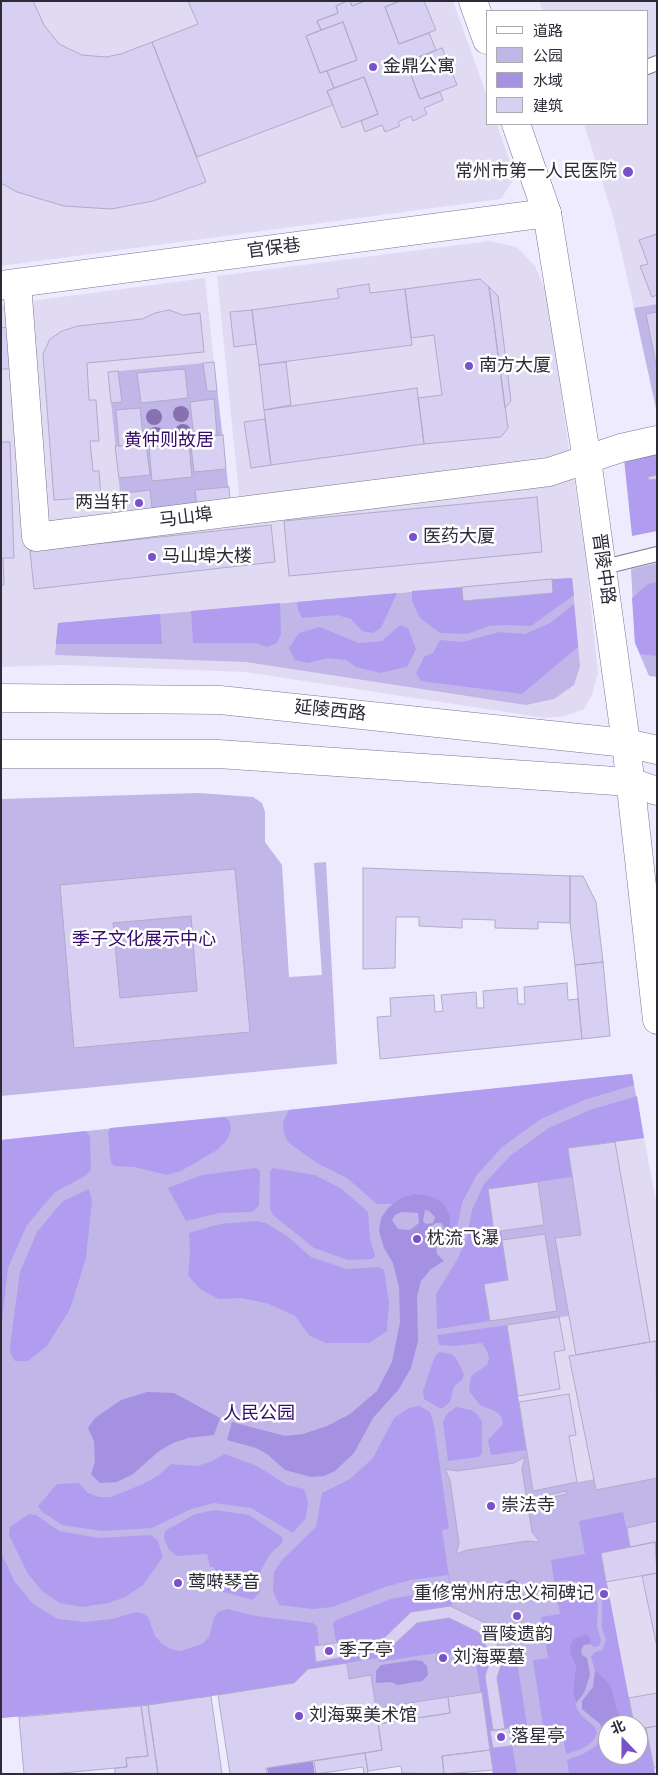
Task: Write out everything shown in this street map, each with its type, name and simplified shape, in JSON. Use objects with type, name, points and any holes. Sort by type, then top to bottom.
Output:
[{"type":"main road","points":[[473,1],[486,37]]},
{"type":"main road","name":"晋陵中路","points":[[516,125],[547,213],[588,460],[604,567],[626,743],[657,1020]]},
{"type":"main road","name":"官保巷","points":[[9,284],[547,213]]},
{"type":"main road","name":"马山埠","points":[[9,284],[36,537],[549,472],[588,460]]},
{"type":"main road","points":[[588,460],[621,448],[657,440]]},
{"type":"main road","name":"延陵西路","points":[[1,698],[220,700],[626,743],[657,750]]},
{"type":"main road","points":[[1,754],[218,754],[630,782],[657,791]]},
{"type":"lane","points":[[604,567],[657,554]]},
{"type":"shaded area","points":[[1,1],[453,1],[486,93],[486,125],[497,125],[515,177],[501,199],[1,266]]},
{"type":"shaded area","name":"常州市第一人民医院","points":[[539,1],[657,1],[657,304],[634,308],[614,220],[584,125],[648,125],[648,10],[543,10]]},
{"type":"shaded area","name":"南方大厦","points":[[489,241],[517,247],[535,266],[548,296],[570,457],[240,505],[217,276]]},
{"type":"shaded area","points":[[205,278],[214,362],[108,372],[120,493],[114,494],[118,533],[573,472],[585,551],[598,673],[592,695],[584,709],[565,716],[545,718],[245,672],[62,665],[1,667],[1,305]]},
{"type":"shaded area","points":[[657,452],[657,475],[648,477],[649,480],[657,479],[657,531],[632,536],[624,459]]},
{"type":"shaded area","points":[[572,578],[574,595],[531,626],[489,626],[467,634],[440,633],[420,618],[412,601],[412,591],[462,587],[464,601],[553,593],[552,579]]},
{"type":"shaded area","points":[[657,582],[657,656],[640,654],[635,643],[632,598],[648,584]]},
{"type":"shaded area","points":[[397,593],[381,628],[372,633],[362,631],[351,619],[337,615],[302,618],[298,610],[297,602]]},
{"type":"shaded area","points":[[280,603],[281,633],[277,643],[267,647],[256,643],[193,643],[191,611]]},
{"type":"shaded area","points":[[574,604],[578,647],[522,694],[421,681],[416,673],[424,657],[433,653],[440,640],[463,642],[499,632],[525,634],[550,623]]},
{"type":"shaded area","points":[[160,614],[162,644],[56,644],[58,623]]},
{"type":"shaded area","points":[[400,625],[408,628],[416,649],[407,667],[380,673],[356,667],[346,660],[328,658],[307,663],[295,660],[289,648],[299,633],[320,627],[359,643],[382,641]]},
{"type":"shaded area","points":[[632,1074],[634,1085],[584,1100],[541,1119],[502,1147],[476,1176],[462,1203],[456,1233],[451,1232],[450,1216],[401,1198],[394,1204],[377,1204],[347,1178],[317,1163],[289,1143],[284,1134],[283,1122],[289,1110]]},
{"type":"shaded area","points":[[637,1096],[644,1138],[568,1148],[572,1177],[488,1189],[501,1231],[508,1280],[484,1284],[490,1321],[437,1329],[436,1294],[458,1258],[467,1237],[472,1210],[484,1184],[511,1155],[549,1128],[590,1110]]},
{"type":"shaded area","points":[[225,1117],[230,1122],[231,1129],[227,1140],[217,1150],[181,1171],[167,1175],[134,1167],[115,1166],[111,1163],[108,1134],[110,1128]]},
{"type":"shaded area","points":[[86,1131],[90,1137],[91,1170],[85,1176],[55,1192],[27,1225],[8,1268],[1,1330],[1,1140]]},
{"type":"shaded area","points":[[644,1138],[657,1205],[657,1478],[596,1490],[593,1479],[533,1491],[507,1325],[569,1316],[555,1238],[581,1234],[568,1148]]},
{"type":"shaded area","points":[[256,1168],[260,1171],[259,1206],[252,1212],[219,1213],[186,1221],[168,1188],[202,1175]]},
{"type":"shaded area","points":[[273,1168],[315,1175],[342,1189],[368,1212],[370,1239],[375,1256],[372,1259],[348,1260],[314,1248],[273,1215],[270,1208],[270,1172]]},
{"type":"shaded area","points":[[89,1189],[92,1201],[86,1258],[70,1309],[47,1346],[28,1361],[15,1361],[11,1354],[10,1346],[20,1272],[37,1232],[63,1201]]},
{"type":"shaded area","points":[[257,1221],[266,1223],[287,1236],[311,1257],[346,1269],[379,1267],[384,1270],[389,1302],[387,1331],[369,1343],[326,1343],[310,1336],[295,1316],[269,1304],[242,1298],[219,1299],[200,1289],[188,1275],[189,1233],[220,1224]]},
{"type":"shaded area","points":[[507,1325],[526,1450],[491,1455],[488,1440],[503,1424],[502,1418],[497,1412],[480,1405],[469,1391],[471,1376],[487,1365],[489,1359],[487,1351],[482,1343],[454,1346],[439,1345],[437,1335]]},
{"type":"shaded area","points":[[440,1352],[451,1354],[456,1358],[464,1374],[462,1380],[454,1386],[450,1402],[443,1408],[439,1408],[424,1399],[423,1391],[435,1356]]},
{"type":"shaded area","points":[[419,1406],[430,1412],[434,1425],[449,1529],[442,1530],[453,1603],[450,1606],[411,1612],[384,1638],[342,1644],[342,1642],[336,1642],[333,1624],[336,1620],[391,1599],[450,1588],[448,1575],[410,1580],[385,1587],[332,1607],[313,1609],[279,1605],[273,1591],[274,1572],[282,1560],[316,1527],[322,1493],[350,1479],[373,1458],[394,1418],[409,1408]]},
{"type":"shaded area","points":[[456,1407],[471,1410],[477,1414],[482,1422],[482,1453],[479,1457],[448,1461],[443,1422],[447,1414]]},
{"type":"shaded area","points":[[225,1454],[257,1466],[287,1485],[304,1489],[308,1502],[306,1518],[293,1533],[251,1508],[214,1503],[191,1509],[152,1528],[102,1531],[62,1525],[41,1511],[38,1506],[57,1484],[79,1483],[88,1493],[99,1497],[111,1497],[143,1484],[159,1475],[171,1464],[197,1466]]},
{"type":"shaded area","points":[[215,1510],[249,1515],[282,1537],[283,1542],[270,1554],[261,1570],[260,1592],[253,1600],[223,1592],[221,1580],[216,1580],[214,1567],[210,1567],[207,1554],[177,1556],[169,1550],[164,1538],[165,1531],[195,1514]]},
{"type":"shaded area","points":[[623,1512],[630,1547],[601,1553],[632,1715],[620,1715],[612,1689],[607,1681],[595,1670],[591,1657],[595,1652],[602,1650],[606,1640],[602,1628],[602,1602],[595,1589],[583,1583],[565,1580],[554,1582],[551,1560],[585,1554],[579,1521]]},
{"type":"shaded area","points":[[29,1514],[36,1515],[59,1531],[99,1538],[151,1535],[158,1541],[163,1557],[143,1585],[125,1597],[109,1603],[82,1607],[60,1603],[43,1592],[28,1574],[9,1535],[10,1527]]},
{"type":"shaded area","points":[[657,1521],[657,1768],[654,1768],[648,1738],[648,1715],[632,1715],[601,1553],[629,1547],[627,1528]]},
{"type":"shaded area","points":[[1,1553],[15,1582],[33,1604],[58,1619],[84,1622],[112,1619],[136,1612],[142,1613],[148,1617],[155,1636],[162,1644],[171,1649],[181,1651],[202,1644],[209,1637],[214,1618],[218,1612],[227,1609],[256,1616],[313,1623],[317,1626],[319,1645],[314,1646],[316,1661],[389,1649],[417,1623],[449,1618],[484,1635],[489,1664],[485,1676],[493,1730],[490,1731],[493,1748],[511,1746],[510,1740],[529,1737],[529,1741],[512,1744],[517,1774],[493,1774],[475,1656],[437,1653],[379,1662],[378,1658],[308,1669],[294,1683],[148,1705],[1,1718]]},
{"type":"shaded area","points":[[566,1585],[582,1588],[592,1594],[598,1604],[597,1627],[601,1640],[599,1646],[594,1647],[590,1644],[590,1638],[571,1655],[576,1666],[573,1692],[577,1709],[595,1727],[597,1733],[593,1741],[582,1749],[566,1754],[563,1737],[545,1739],[533,1660],[548,1658],[541,1617],[560,1614],[555,1587]]},
{"type":"shaded area","points":[[517,1662],[528,1731],[509,1734],[505,1729],[497,1678],[501,1665]]},
{"type":"shaded area","points":[[648,1738],[655,1774],[569,1774],[567,1760],[583,1754],[596,1746],[598,1742],[598,1765],[648,1765]]},
{"type":"green space","points":[[657,304],[657,413],[634,308]]},
{"type":"green space","name":"黄仲则故居","points":[[214,362],[230,501],[117,519],[114,494],[120,493],[108,372]]},
{"type":"green space","points":[[657,563],[657,677],[649,676],[635,643],[631,569]]},
{"type":"green space","points":[[572,578],[580,666],[574,685],[554,699],[526,705],[246,662],[55,655],[58,623]]},
{"type":"green space","name":"季子文化展示中心","points":[[199,793],[253,797],[262,803],[265,812],[265,842],[282,865],[289,977],[322,975],[314,863],[326,862],[337,1064],[1,1096],[1,799]]},
{"type":"green space","name":"人民公园","points":[[632,1074],[644,1138],[568,1148],[581,1235],[556,1238],[569,1316],[507,1325],[533,1490],[594,1479],[596,1490],[657,1478],[657,1521],[627,1528],[630,1547],[601,1553],[632,1715],[598,1715],[598,1765],[648,1765],[648,1738],[655,1774],[493,1774],[481,1693],[376,1708],[371,1675],[349,1679],[347,1664],[218,1695],[148,1705],[1,1718],[1,1140]]},
{"type":"water","points":[[415,1194],[430,1196],[443,1203],[450,1216],[451,1232],[440,1236],[436,1244],[437,1254],[444,1261],[431,1269],[421,1281],[417,1297],[418,1341],[411,1368],[399,1389],[373,1418],[354,1453],[335,1471],[324,1476],[311,1477],[285,1470],[267,1454],[256,1448],[227,1440],[232,1422],[285,1436],[303,1434],[327,1426],[350,1414],[377,1391],[392,1362],[400,1322],[399,1287],[393,1263],[384,1248],[379,1231],[381,1218],[388,1208],[401,1198]],"holes":[[[425,1210],[435,1217],[433,1223],[426,1224],[423,1221]],[[401,1212],[418,1213],[419,1223],[410,1230],[398,1229],[392,1220],[395,1215]],[[441,1223],[444,1227],[441,1234],[434,1233],[431,1226]]]},
{"type":"water","points":[[147,1392],[174,1393],[220,1418],[214,1435],[188,1438],[173,1443],[159,1451],[133,1474],[117,1482],[100,1483],[91,1474],[95,1462],[94,1441],[88,1428],[95,1418],[121,1400]]},
{"type":"water","points":[[586,1634],[590,1638],[590,1644],[584,1645],[581,1650],[582,1655],[587,1658],[590,1675],[584,1693],[576,1703],[573,1692],[576,1666],[571,1655],[570,1645],[574,1639]]},
{"type":"water","points":[[415,1660],[422,1661],[427,1666],[428,1675],[422,1681],[397,1685],[392,1682],[376,1683],[376,1671],[381,1665]]},
{"type":"water","points":[[595,1670],[607,1681],[612,1689],[620,1715],[598,1715],[598,1722],[582,1709],[582,1701],[593,1687]]},
{"type":"water","points":[[313,1761],[315,1774],[268,1774],[267,1768]]},
{"type":"building","points":[[1,1],[33,1],[44,25],[59,44],[82,55],[106,57],[121,54],[152,42],[206,182],[153,201],[111,209],[64,206],[17,192],[1,183]]},
{"type":"building","points":[[188,1],[347,1],[336,6],[338,13],[317,21],[321,30],[306,36],[320,73],[327,71],[334,88],[327,91],[333,105],[197,157],[152,42],[198,24]]},
{"type":"building","name":"金鼎公寓","points":[[350,1],[352,6],[365,1],[400,1],[385,7],[399,44],[429,33],[436,50],[406,62],[420,99],[440,92],[443,100],[424,108],[427,114],[413,121],[411,116],[398,122],[400,126],[385,132],[382,125],[365,132],[361,121],[378,114],[364,77],[334,88],[327,71],[357,60],[343,22],[321,30],[317,21],[338,13],[336,6]]},
{"type":"building","points":[[350,1],[365,1],[352,6]]},
{"type":"building","points":[[400,1],[424,1],[436,30],[399,44],[385,7]]},
{"type":"building","points":[[343,22],[357,60],[320,73],[306,36]]},
{"type":"building","points":[[442,48],[457,85],[420,99],[406,62]]},
{"type":"building","points":[[364,77],[378,114],[342,128],[327,91]]},
{"type":"building","points":[[657,234],[657,295],[652,297],[640,266],[648,264],[639,240]]},
{"type":"building","name":"南方大厦","points":[[480,279],[489,287],[508,428],[501,437],[424,444],[418,398],[442,395],[434,335],[411,338],[405,289]]},
{"type":"building","points":[[369,284],[370,293],[405,289],[412,345],[259,365],[252,310],[339,298],[337,289]]},
{"type":"building","points":[[489,287],[498,296],[511,401],[505,408]]},
{"type":"building","points":[[169,310],[183,315],[200,313],[204,352],[87,363],[89,400],[96,400],[99,441],[90,441],[93,471],[99,471],[101,497],[54,500],[43,354],[50,339],[62,331],[78,326],[142,319],[155,313]]},
{"type":"building","points":[[252,310],[256,344],[234,347],[230,312]]},
{"type":"building","points":[[657,312],[657,370],[646,314]]},
{"type":"building","points":[[8,327],[11,369],[1,369],[1,328]]},
{"type":"building","points":[[214,362],[217,391],[207,391],[203,363]]},
{"type":"building","points":[[286,362],[291,405],[264,410],[259,365]]},
{"type":"building","points":[[185,369],[188,398],[141,403],[137,373]]},
{"type":"building","points":[[118,371],[122,402],[111,403],[108,372]]},
{"type":"building","points":[[417,388],[424,444],[271,465],[264,410]]},
{"type":"building","points":[[214,399],[217,435],[194,438],[190,402]]},
{"type":"building","points":[[140,408],[144,444],[119,446],[116,410]]},
{"type":"building","points":[[265,419],[271,465],[251,468],[244,422]]},
{"type":"building","points":[[223,435],[226,469],[194,472],[190,438]]},
{"type":"building","points":[[1,442],[10,442],[14,558],[3,558],[4,585],[1,586]]},
{"type":"building","points":[[189,443],[192,477],[152,481],[149,447]]},
{"type":"building","points":[[146,444],[150,475],[119,478],[115,446]]},
{"type":"building","points":[[657,475],[657,479],[649,480],[648,477]]},
{"type":"building","points":[[229,487],[230,501],[197,505],[195,490]]},
{"type":"building","name":"两当轩","points":[[150,490],[153,516],[127,519],[125,493]]},
{"type":"building","points":[[125,493],[127,519],[117,519],[114,494]]},
{"type":"building","name":"医药大厦","points":[[537,497],[542,552],[289,576],[284,521]]},
{"type":"building","name":"马山埠大楼","points":[[271,525],[275,562],[34,589],[30,551]]},
{"type":"building","points":[[552,579],[553,593],[463,601],[462,587]]},
{"type":"building","points":[[363,868],[570,876],[570,923],[538,922],[538,929],[495,928],[495,920],[462,919],[462,928],[419,926],[419,917],[396,917],[395,968],[363,969]]},
{"type":"building","points":[[235,869],[250,1032],[74,1048],[60,885]],"holes":[[[191,916],[197,991],[120,998],[113,923]]]},
{"type":"building","points":[[570,876],[583,876],[596,902],[603,962],[575,965],[570,923]]},
{"type":"building","points":[[603,962],[610,1036],[582,1039],[575,965]]},
{"type":"building","points":[[567,983],[568,1000],[578,999],[582,1039],[380,1059],[377,1017],[391,1016],[390,998],[434,995],[435,1012],[443,1011],[441,995],[476,992],[477,1008],[484,1008],[483,991],[517,988],[518,1004],[525,1004],[524,987]]},
{"type":"building","points":[[615,1142],[650,1342],[576,1355],[555,1238],[581,1235],[568,1148]]},
{"type":"building","points":[[538,1182],[544,1225],[494,1232],[488,1189]]},
{"type":"building","points":[[545,1234],[557,1311],[490,1321],[484,1284],[508,1280],[502,1240]]},
{"type":"building","points":[[559,1317],[565,1350],[554,1352],[560,1389],[518,1396],[507,1325]]},
{"type":"building","points":[[656,1341],[657,1478],[596,1490],[569,1356]]},
{"type":"building","points":[[569,1394],[576,1435],[569,1436],[577,1482],[533,1491],[519,1402]]},
{"type":"building","name":"崇法寺","points":[[525,1457],[522,1469],[532,1532],[540,1542],[527,1541],[467,1550],[456,1554],[459,1543],[450,1480],[445,1469],[457,1471],[514,1463]]},
{"type":"building","points":[[566,1491],[567,1494],[549,1498],[549,1495]]},
{"type":"building","points":[[657,1521],[657,1552],[655,1542],[630,1547],[627,1528]]},
{"type":"building","points":[[655,1542],[657,1573],[606,1582],[601,1553]]},
{"type":"building","points":[[657,1573],[657,1647],[642,1576]]},
{"type":"building","points":[[450,1606],[494,1627],[501,1665],[497,1678],[505,1729],[493,1730],[485,1676],[489,1664],[484,1635],[449,1618],[417,1623],[389,1649],[344,1656],[342,1644],[384,1638],[411,1612]]},
{"type":"building","name":"季子亭","points":[[342,1642],[344,1657],[316,1662],[314,1646]]},
{"type":"building","points":[[437,1653],[447,1654],[447,1663],[436,1662]]},
{"type":"building","name":"刘海粟美术馆","points":[[347,1663],[349,1679],[371,1675],[382,1750],[266,1768],[267,1774],[230,1774],[218,1695],[294,1683],[308,1669]]},
{"type":"building","points":[[482,1692],[490,1750],[442,1756],[444,1774],[402,1773],[401,1766],[368,1771],[365,1753],[382,1750],[378,1724],[450,1713],[448,1697]]},
{"type":"building","points":[[657,1693],[657,1726],[648,1727],[648,1715],[632,1715],[629,1698]]},
{"type":"building","points":[[211,1696],[222,1774],[158,1774],[148,1705]]},
{"type":"building","points":[[448,1697],[450,1713],[378,1724],[376,1708]]},
{"type":"building","points":[[148,1705],[158,1774],[115,1774],[115,1768],[127,1767],[126,1758],[148,1756],[141,1706]]},
{"type":"building","points":[[141,1706],[148,1756],[126,1758],[127,1767],[51,1774],[24,1774],[19,1717]]},
{"type":"building","points":[[657,1726],[657,1768],[654,1768],[648,1738],[648,1728]]},
{"type":"building","name":"落星亭","points":[[509,1728],[511,1746],[493,1748],[490,1731]]},
{"type":"building","points":[[490,1750],[493,1770],[444,1774],[442,1756]]},
{"type":"building","points":[[365,1753],[368,1774],[364,1774],[363,1767],[316,1774],[314,1761]]},
{"type":"place","name":"金鼎公寓","points":[[373,67]]},
{"type":"place","name":"常州市第一人民医院","points":[[628,172]]},
{"type":"place","name":"南方大厦","points":[[469,366]]},
{"type":"place","name":"两当轩","points":[[139,503]]},
{"type":"place","name":"医药大厦","points":[[413,537]]},
{"type":"place","name":"马山埠大楼","points":[[152,557]]},
{"type":"place","name":"枕流飞瀑","points":[[417,1239]]},
{"type":"place","name":"崇法寺","points":[[491,1506]]},
{"type":"place","name":"莺啭琴音","points":[[178,1583]]},
{"type":"place","name":"重修常州府忠义祠碑记","points":[[604,1594]]},
{"type":"place","name":"晋陵遗韵","points":[[517,1616]]},
{"type":"place","name":"季子亭","points":[[329,1651]]},
{"type":"place","name":"刘海粟墓","points":[[443,1658]]},
{"type":"place","name":"刘海粟美术馆","points":[[299,1716]]},
{"type":"place","name":"落星亭","points":[[501,1737]]}]
